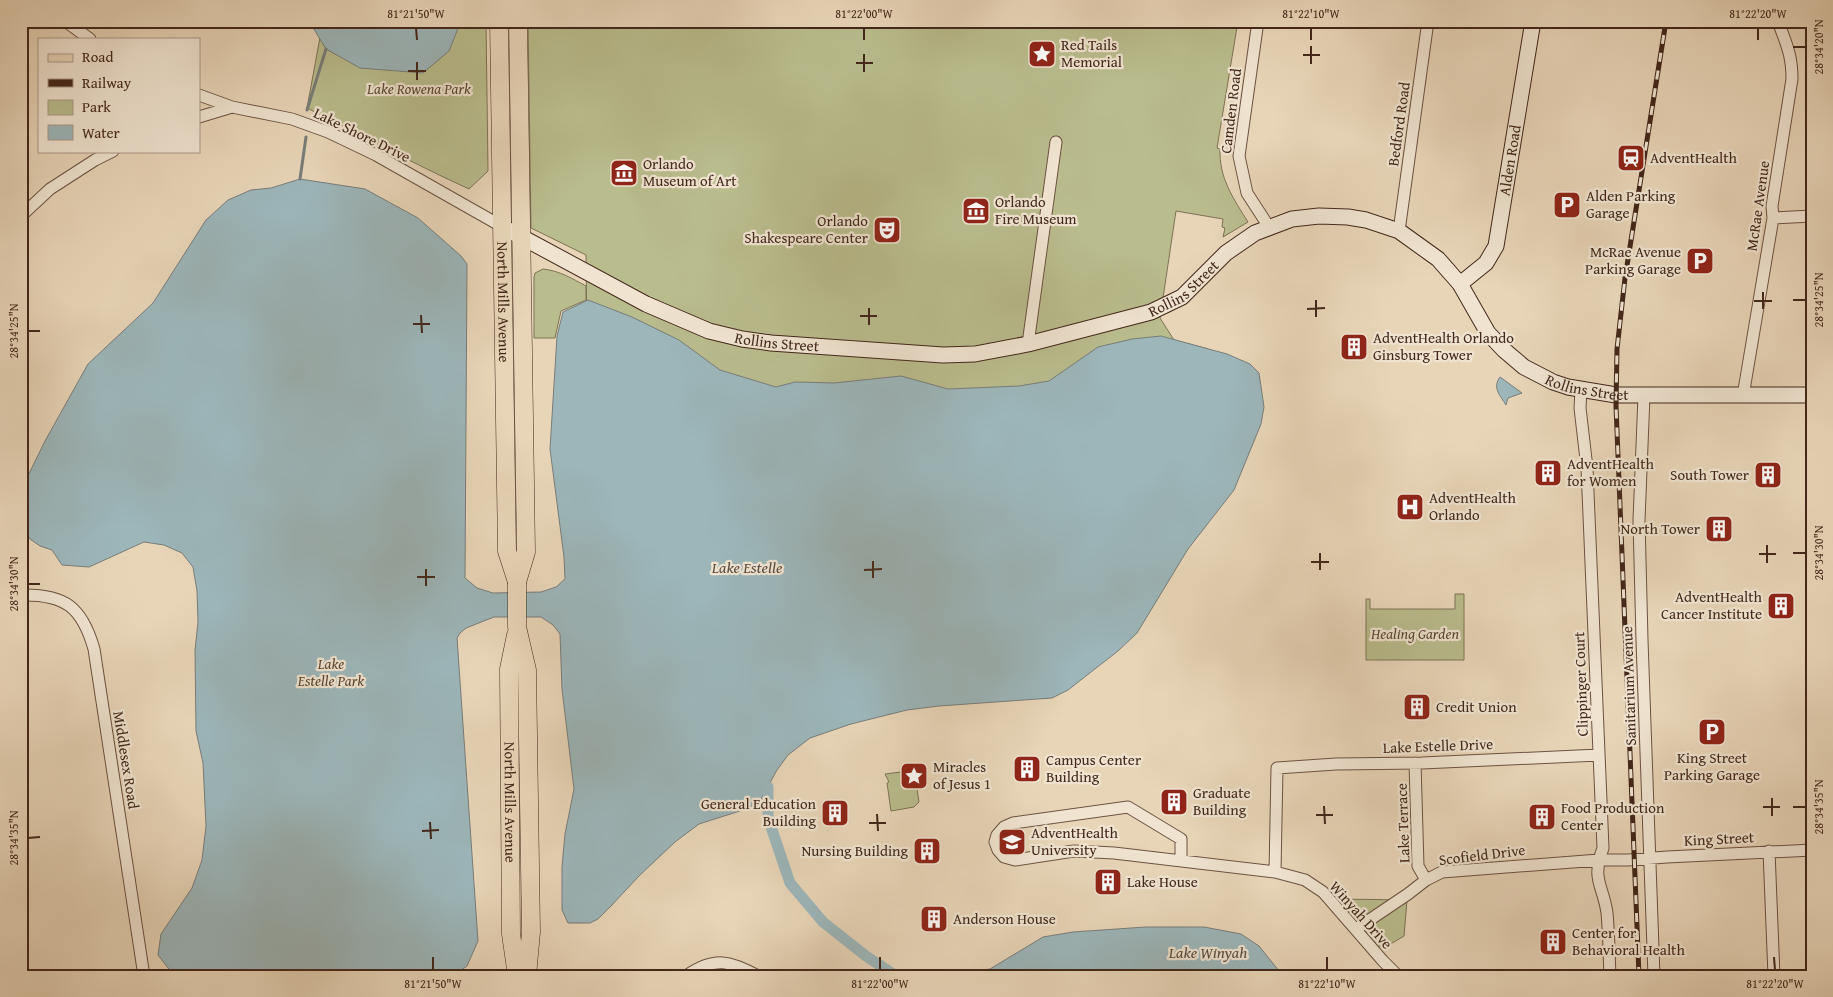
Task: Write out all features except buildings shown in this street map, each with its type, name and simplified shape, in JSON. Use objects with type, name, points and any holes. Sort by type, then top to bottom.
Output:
[{"type":"main road","name":"North Mills Avenue","points":[[499,21],[507,552],[517,582]]},
{"type":"main road","name":"North Mills Avenue","points":[[517,976],[511,934],[509,669],[517,627],[517,582],[526,552],[518,21]]},
{"type":"main road","name":"North Mills Avenue","points":[[517,627],[527,670],[531,932],[527,976]]},
{"type":"street","points":[[65,21],[89,38]]},
{"type":"street","name":"Camden Road","points":[[1258,21],[1239,156],[1247,193],[1269,227]]},
{"type":"street","name":"Bedford Road","points":[[1399,231],[1428,21]]},
{"type":"street","name":"Alden Road","points":[[1460,284],[1486,263],[1496,246],[1533,21]]},
{"type":"street","name":"McRae Avenue","points":[[1743,396],[1773,218],[1772,206],[1792,79],[1792,63],[1788,46],[1778,21]]},
{"type":"street","name":"Lake Shore Drive","points":[[200,95],[232,107],[292,119],[328,132],[376,154],[503,227]]},
{"type":"street","points":[[200,117],[232,107]]},
{"type":"street","points":[[1028,344],[1056,142]]},
{"type":"street","points":[[21,216],[50,189],[96,156],[110,152]]},
{"type":"street","name":"Rollins Street","points":[[503,227],[646,304],[709,331],[742,339],[943,356],[975,354],[1028,344],[1151,312],[1167,305],[1191,290],[1208,270],[1232,248],[1255,233],[1292,219],[1319,216],[1346,217],[1366,220],[1399,231],[1438,259],[1460,284],[1488,333],[1524,367],[1553,382],[1581,390],[1616,395],[1812,395]]},
{"type":"street","points":[[1773,218],[1812,216]]},
{"type":"street","name":"Clippinger Court","points":[[1581,390],[1580,408],[1586,468],[1603,848],[1597,875],[1607,913],[1610,976]]},
{"type":"street","name":"Sanitarium Avenue","points":[[1644,396],[1639,520],[1654,976]]},
{"type":"street","name":"Middlesex Road","points":[[21,595],[39,595],[57,599],[77,611],[88,628],[94,649],[144,976]]},
{"type":"street","name":"Lake Estelle Drive","points":[[1275,872],[1277,768],[1599,754]]},
{"type":"street","name":"Lake Terrace","points":[[1415,763],[1418,866],[1426,880]]},
{"type":"street","name":"Winyah Drive","points":[[1181,860],[1181,839],[1128,807],[1014,824],[1004,828],[997,834],[996,842],[998,850],[1004,857],[1015,860],[1074,851],[1117,853],[1275,872],[1305,880],[1323,892],[1383,962],[1398,976]]},
{"type":"street","name":"King Street","points":[[1599,860],[1812,850]]},
{"type":"street","points":[[1769,852],[1774,976]]},
{"type":"street","name":"Scofield Drive","points":[[1356,929],[1426,880],[1442,872],[1599,860]]},
{"type":"street","points":[[686,976],[699,967],[718,962],[736,965],[758,976]]},
{"type":"green space","name":"Lake Rowena Park","points":[[323,21],[486,21],[488,171],[469,189],[307,108]]},
{"type":"green space","points":[[528,21],[1238,21],[1217,148],[1220,149],[1224,179],[1248,222],[1223,237],[1225,228],[1222,227],[1223,219],[1176,211],[1160,318],[1174,340],[1208,349],[1086,380],[802,414],[587,335],[586,255],[531,228]]},
{"type":"green space","points":[[543,269],[560,273],[586,286],[586,300],[561,311],[555,338],[534,338],[534,277],[535,273]]},
{"type":"green space","name":"Healing Garden","points":[[1455,594],[1464,594],[1464,660],[1366,660],[1366,599],[1370,599],[1370,609],[1455,609]]},
{"type":"green space","points":[[916,770],[919,781],[916,782],[919,802],[914,807],[891,811],[887,783],[889,782],[885,774]]},
{"type":"green space","points":[[1339,899],[1407,900],[1404,936],[1389,945],[1379,947],[1340,903]]},
{"type":"water","points":[[309,21],[461,21],[449,51],[423,73],[360,68],[326,49]]},
{"type":"water","name":"Lake Estelle","points":[[300,179],[365,189],[418,218],[461,256],[467,264],[465,578],[477,588],[493,593],[541,592],[556,587],[565,579],[564,557],[550,449],[557,336],[563,312],[588,300],[632,317],[679,340],[720,370],[776,387],[795,382],[834,383],[901,376],[948,389],[1019,386],[1049,381],[1098,347],[1132,339],[1161,336],[1227,354],[1250,364],[1259,373],[1264,407],[1261,424],[1234,490],[1188,549],[1137,633],[1118,651],[1068,690],[1052,698],[907,710],[851,724],[810,738],[788,755],[777,770],[760,801],[746,809],[699,824],[675,842],[598,919],[590,923],[568,923],[562,910],[562,867],[565,834],[574,789],[562,689],[560,634],[553,625],[541,617],[494,617],[466,628],[457,638],[478,941],[467,966],[453,976],[376,976],[358,971],[334,976],[176,976],[158,955],[161,934],[192,888],[202,860],[206,826],[203,763],[196,731],[195,650],[198,622],[197,591],[193,567],[182,553],[164,545],[144,542],[89,567],[62,565],[52,550],[40,546],[30,539],[23,527],[21,490],[45,441],[88,364],[153,303],[206,220],[228,200],[251,190],[271,188]]},
{"type":"water","points":[[1500,377],[1522,393],[1508,398],[1506,405],[1499,395],[1497,388]]},
{"type":"water","name":"Lake Winyah","points":[[1146,927],[1204,927],[1241,934],[1259,946],[1283,976],[937,976],[990,969],[1043,937],[1073,932]]},
{"type":"waterway","points":[[307,110],[326,49]]},
{"type":"waterway","points":[[300,179],[306,137]]},
{"type":"waterway","points":[[768,787],[768,818],[790,883],[823,922],[866,956],[896,976]]},
{"type":"railway","points":[[1639,976],[1616,406],[1617,349],[1625,278],[1666,21]]},
{"type":"place","name":"Red Tails Memorial","points":[[1042,54]]},
{"type":"place","name":"AdventHealth","points":[[1631,158]]},
{"type":"place","name":"Orlando Museum of Art","points":[[624,173]]},
{"type":"place","name":"Alden Parking Garage","points":[[1567,205]]},
{"type":"place","name":"Orlando Fire Museum","points":[[976,211]]},
{"type":"place","name":"Orlando Shakespeare Center","points":[[887,230]]},
{"type":"place","name":"McRae Avenue Parking Garage","points":[[1700,261]]},
{"type":"place","name":"AdventHealth Orlando Ginsburg Tower","points":[[1354,347]]},
{"type":"place","name":"AdventHealth for Women","points":[[1548,473]]},
{"type":"place","name":"South Tower","points":[[1768,475]]},
{"type":"place","name":"AdventHealth Orlando","points":[[1410,507]]},
{"type":"place","name":"North Tower","points":[[1719,529]]},
{"type":"place","name":"AdventHealth Cancer Institute","points":[[1781,606]]},
{"type":"place","name":"Credit Union","points":[[1417,707]]},
{"type":"place","name":"King Street Parking Garage","points":[[1712,732]]},
{"type":"place","name":"Campus Center Building","points":[[1027,769]]},
{"type":"place","name":"Miracles of Jesus 1","points":[[914,776]]},
{"type":"place","name":"Graduate Building","points":[[1174,802]]},
{"type":"place","name":"General Education Building","points":[[835,813]]},
{"type":"place","name":"Food Production Center","points":[[1542,817]]},
{"type":"place","name":"AdventHealth University","points":[[1012,842]]},
{"type":"place","name":"Nursing Building","points":[[927,851]]},
{"type":"place","name":"Lake House","points":[[1108,882]]},
{"type":"place","name":"Anderson House","points":[[934,919]]},
{"type":"place","name":"Center for Behavioral Health","points":[[1553,942]]},
{"type":"park label","name":"Lake Estelle Park","points":[[331,672]]}]
